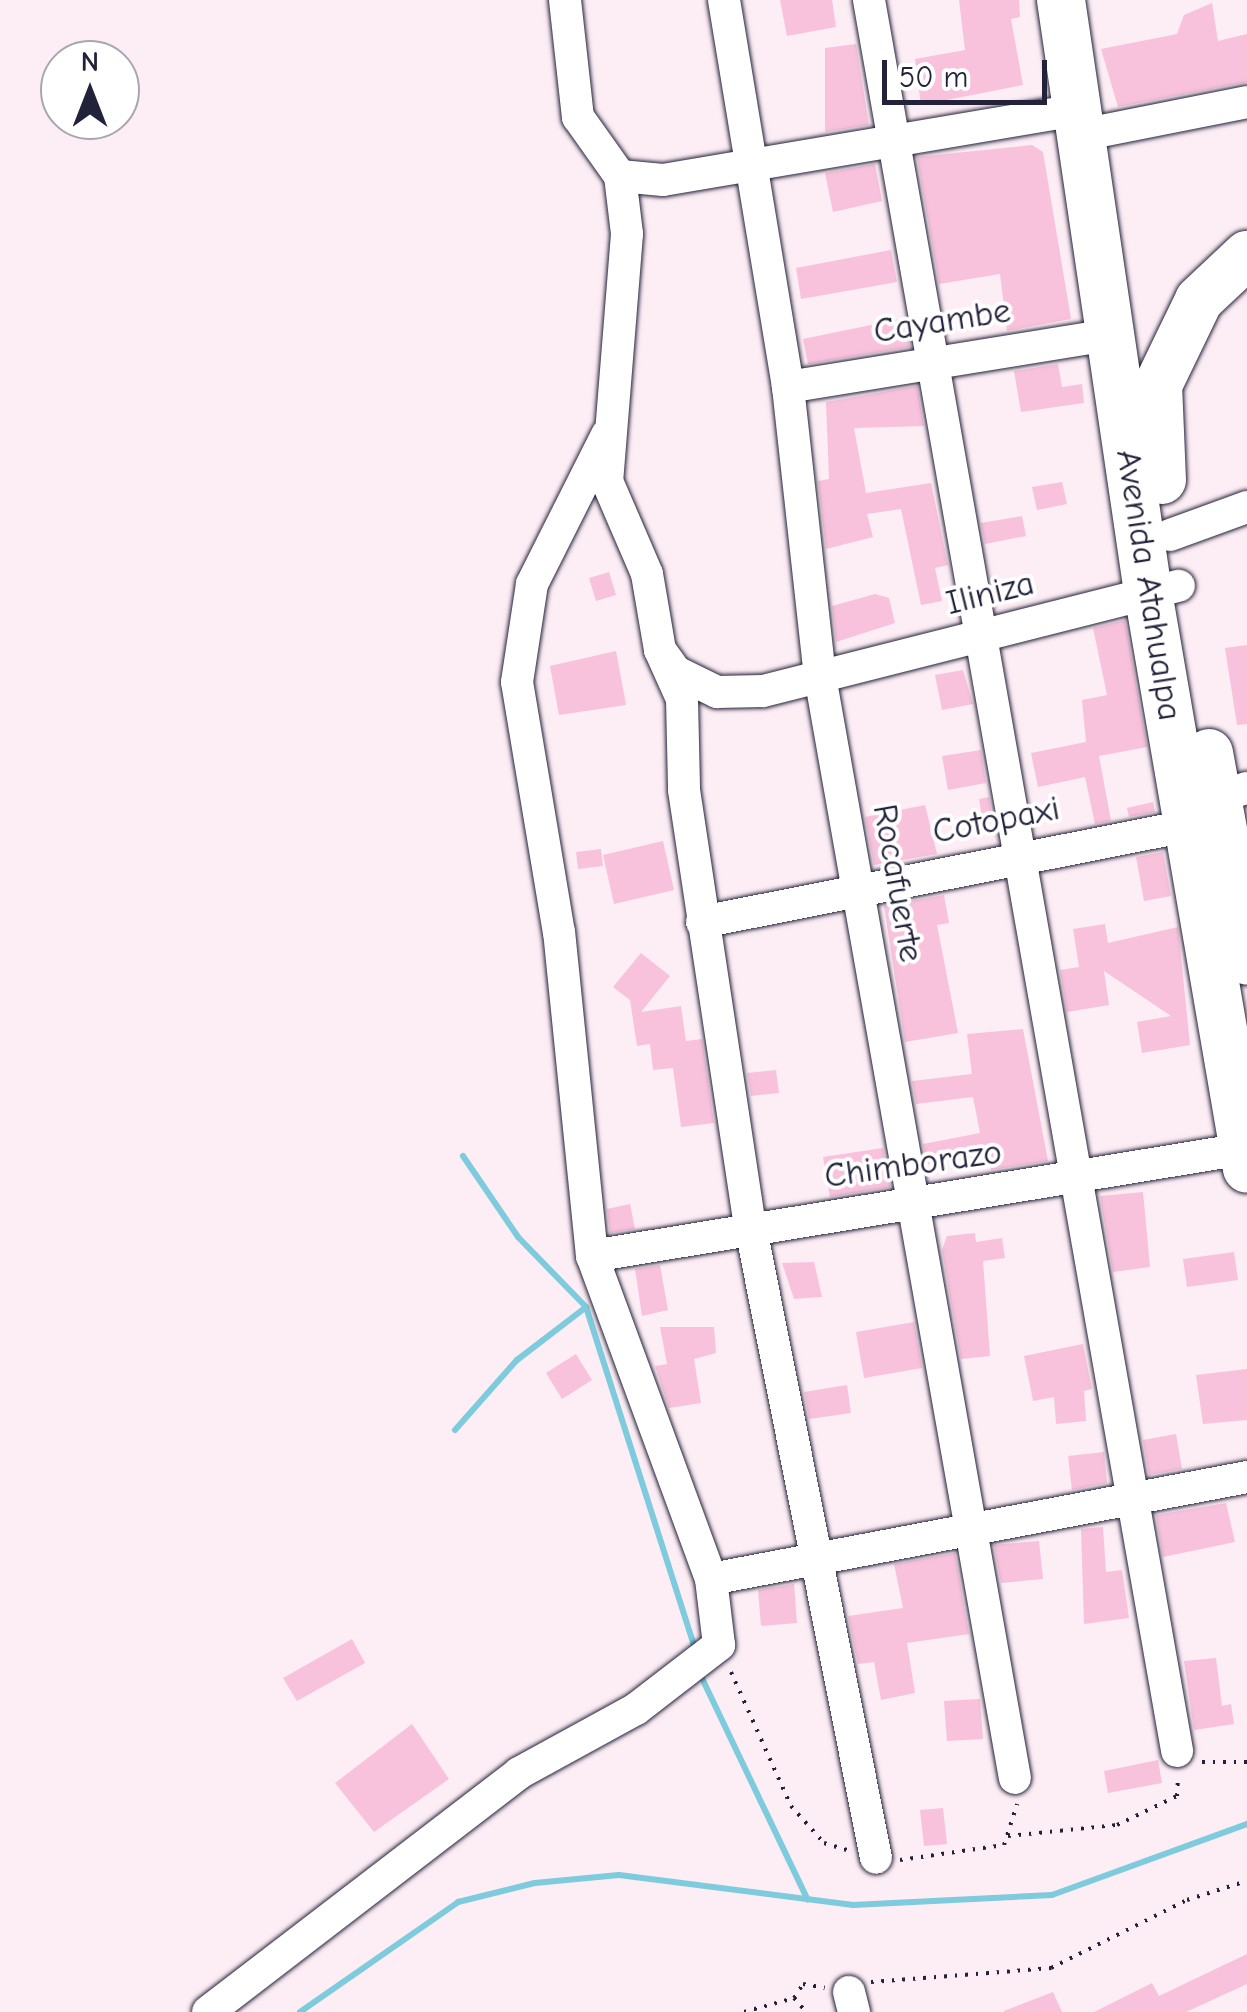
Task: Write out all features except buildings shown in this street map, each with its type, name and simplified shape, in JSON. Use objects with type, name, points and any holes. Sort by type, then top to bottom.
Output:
[{"type":"highway","name":"Avenida Atahualpa","points":[[1061,0],[1084,122],[1110,335],[1163,589],[1218,804],[1247,961]]},
{"type":"highway","name":"Avenida Atahualpa","points":[[1163,589],[1170,535],[1158,385],[1199,300],[1247,255]]},
{"type":"highway","name":"Avenida Atahualpa","points":[[1218,804],[1245,1159]]},
{"type":"street","points":[[565,0],[578,117],[620,176],[627,234],[607,435],[611,502],[646,574],[660,650],[690,739],[684,790],[750,1224],[876,1858]]},
{"type":"street","name":"Rocafuerte","points":[[724,0],[755,162],[788,387],[820,676],[1015,1778]]},
{"type":"street","points":[[868,0],[984,636],[1177,1756]]},
{"type":"street","points":[[620,176],[663,180],[892,139],[1247,102]]},
{"type":"street","name":"Cayambe","points":[[788,387],[1110,335]]},
{"type":"street","points":[[208,2012],[519,1773],[636,1710],[719,1645],[711,1579],[592,1256],[559,933],[517,682],[532,584],[607,435]]},
{"type":"street","points":[[1170,535],[1247,507]]},
{"type":"street","name":"Iliniza","points":[[660,650],[676,672],[717,692],[820,676],[1163,589]]},
{"type":"street","name":"Cotopaxi","points":[[702,922],[1020,856],[1218,804]]},
{"type":"street","name":"Chimborazo","points":[[592,1256],[750,1224],[914,1206],[1245,1159]]},
{"type":"street","points":[[711,1579],[1247,1477]]},
{"type":"path","points":[[1008,1836],[1118,1825],[1148,1812],[1177,1796],[1177,1756],[1247,1762]]},
{"type":"path","points":[[744,2012],[794,1998],[803,1984],[851,2002],[875,1981],[1051,1968],[1187,1900],[1247,1882]]},
{"type":"path","points":[[794,1998],[806,2012]]},
{"type":"waterway","points":[[463,1156],[518,1237],[586,1307],[695,1648]]},
{"type":"waterway","points":[[455,1430],[517,1360],[586,1307]]},
{"type":"waterway","points":[[700,1674],[808,1900]]},
{"type":"waterway","points":[[300,2012],[458,1902],[535,1883],[619,1875],[853,1905],[1052,1895],[1247,1824]]}]
